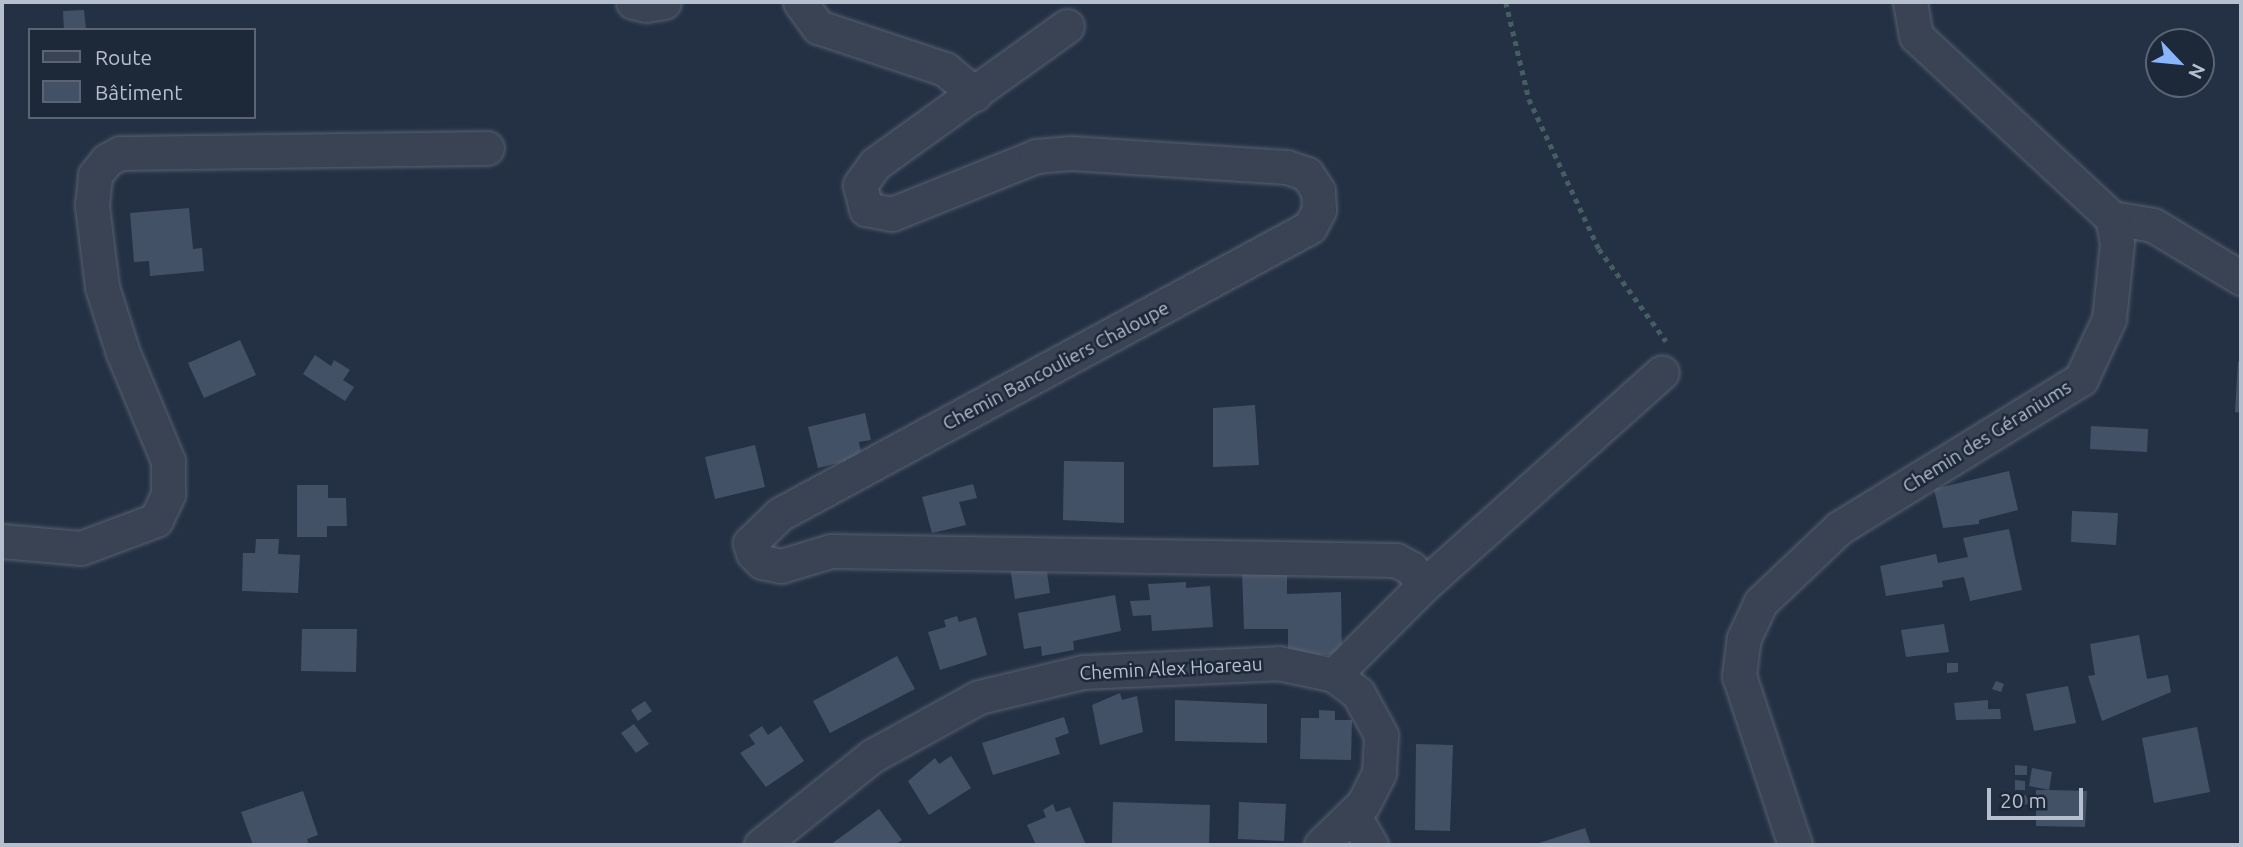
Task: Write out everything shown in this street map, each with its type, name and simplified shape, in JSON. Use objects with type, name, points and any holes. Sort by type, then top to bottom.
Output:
[{"type":"street","points":[[633,2],[664,2]]},
{"type":"street","points":[[800,2],[818,27],[945,69],[975,94],[1067,26]]},
{"type":"street","points":[[1910,2],[1916,36],[2112,218],[2153,225],[2241,278]]},
{"type":"street","name":"Chemin Bancouliers Chaloupe","points":[[975,94],[875,164],[860,185],[866,209],[892,214],[1036,156],[1071,153],[1287,167],[1307,174],[1318,191],[1319,210],[1310,227],[1268,252],[780,514],[750,543],[753,553],[762,562],[781,566],[831,551],[1396,560],[1411,568],[1424,585]]},
{"type":"street","points":[[2,541],[81,548],[156,520],[168,494],[168,461],[123,353],[102,287],[92,205],[95,175],[107,160],[120,153],[486,148]]},
{"type":"street","name":"Chemin des Géraniums","points":[[1795,845],[1739,676],[1744,638],[1761,602],[1839,528],[2081,379],[2109,319],[2117,243],[2112,218]]},
{"type":"street","points":[[1321,845],[1353,814],[1379,773],[1381,734],[1358,694],[1334,674],[1424,585],[1662,372]]},
{"type":"street","name":"Chemin Alex Hoareau","points":[[761,845],[872,756],[979,697],[1083,672],[1278,663],[1334,674]]},
{"type":"street","points":[[1353,814],[1371,845]]},
{"type":"path","points":[[1506,2],[1529,99],[1599,249],[1669,344],[1675,360],[1662,372]]},
{"type":"building","points":[[84,10],[86,28],[64,28],[63,11]]},
{"type":"building","points":[[189,208],[193,249],[202,248],[204,271],[150,276],[149,261],[134,262],[130,213]]},
{"type":"building","points":[[240,340],[256,375],[204,398],[188,363]]},
{"type":"building","points":[[315,355],[331,366],[334,360],[350,370],[343,380],[354,387],[345,401],[303,374]]},
{"type":"building","points":[[2238,362],[2241,362],[2241,413],[2235,412]]},
{"type":"building","points":[[1255,405],[1259,465],[1213,467],[1213,408]]},
{"type":"building","points":[[865,413],[871,440],[859,442],[862,457],[818,468],[808,427]]},
{"type":"building","points":[[2091,426],[2148,429],[2147,452],[2090,449]]},
{"type":"building","points":[[755,445],[765,487],[715,499],[705,457]]},
{"type":"building","points":[[1064,461],[1124,462],[1124,523],[1063,520]]},
{"type":"building","points":[[2009,471],[2018,510],[1979,520],[1979,524],[1943,528],[1934,489]]},
{"type":"building","points":[[973,484],[977,498],[959,502],[966,525],[932,533],[922,497]]},
{"type":"building","points":[[297,485],[328,485],[328,498],[346,498],[347,526],[327,526],[327,537],[297,537]]},
{"type":"building","points":[[2072,511],[2118,513],[2116,545],[2071,542]]},
{"type":"building","points":[[2009,529],[2022,590],[1970,601],[1964,577],[1942,581],[1943,587],[1886,596],[1880,566],[1936,554],[1938,563],[1968,557],[1963,538]]},
{"type":"building","points":[[256,539],[279,539],[278,554],[300,555],[298,593],[242,591],[243,553],[255,553]]},
{"type":"building","points":[[1010,568],[1047,572],[1050,593],[1015,599]]},
{"type":"building","points":[[1242,571],[1287,571],[1287,594],[1341,592],[1342,654],[1288,656],[1288,629],[1244,629]]},
{"type":"building","points":[[1186,582],[1186,588],[1210,586],[1213,627],[1152,631],[1151,615],[1133,616],[1130,601],[1150,600],[1148,584]]},
{"type":"building","points":[[1115,595],[1121,631],[1073,641],[1074,650],[1042,656],[1041,646],[1024,649],[1018,613]]},
{"type":"building","points":[[957,616],[959,622],[976,617],[987,655],[940,670],[928,632],[946,627],[944,620]]},
{"type":"building","points":[[1944,624],[1949,652],[1906,657],[1901,630]]},
{"type":"building","points":[[302,629],[357,629],[356,672],[301,671]]},
{"type":"building","points":[[2139,635],[2147,679],[2168,675],[2171,692],[2102,721],[2088,676],[2095,675],[2090,644]]},
{"type":"building","points":[[897,656],[915,689],[830,733],[813,701]]},
{"type":"building","points":[[1947,663],[1958,663],[1958,672],[1947,673]]},
{"type":"building","points":[[1996,681],[2004,684],[2001,692],[1992,689]]},
{"type":"building","points":[[2068,686],[2076,723],[2034,731],[2026,694]]},
{"type":"building","points":[[1120,693],[1122,700],[1137,696],[1143,732],[1100,745],[1092,705]]},
{"type":"building","points":[[1175,700],[1267,704],[1267,743],[1175,741]]},
{"type":"building","points":[[1988,700],[1988,709],[2000,709],[2001,719],[1956,720],[1954,703]]},
{"type":"building","points":[[645,701],[652,711],[638,721],[631,710]]},
{"type":"building","points":[[1319,710],[1335,711],[1335,720],[1352,720],[1351,760],[1300,759],[1301,718],[1319,718]]},
{"type":"building","points":[[1064,717],[1069,733],[1055,738],[1060,754],[993,775],[982,743]]},
{"type":"building","points":[[634,724],[649,744],[636,753],[621,733]]},
{"type":"building","points":[[762,726],[768,735],[781,726],[804,761],[766,787],[740,753],[755,744],[749,735]]},
{"type":"building","points":[[2197,727],[2210,792],[2154,803],[2142,738]]},
{"type":"building","points":[[1416,744],[1453,745],[1450,831],[1415,830]]},
{"type":"building","points":[[951,756],[971,788],[929,815],[908,781],[935,758],[939,764]]},
{"type":"building","points":[[2015,765],[2027,766],[2027,775],[2015,775]]},
{"type":"building","points":[[2032,768],[2052,772],[2049,790],[2029,786]]},
{"type":"building","points":[[2015,780],[2025,781],[2025,790],[2015,790]]},
{"type":"building","points":[[2036,790],[2087,791],[2085,827],[2036,826]]},
{"type":"building","points":[[303,791],[318,835],[307,839],[309,845],[253,845],[241,812]]},
{"type":"building","points":[[2026,795],[2029,803],[2020,807],[2017,799]]},
{"type":"building","points":[[1113,802],[1210,805],[1209,845],[1112,844]]},
{"type":"building","points":[[1239,802],[1286,804],[1284,841],[1238,839]]},
{"type":"building","points":[[1053,804],[1056,812],[1070,807],[1086,845],[1036,845],[1027,825],[1046,817],[1043,810]]},
{"type":"building","points":[[879,809],[902,840],[895,845],[830,845]]},
{"type":"building","points":[[1585,828],[1591,845],[1533,845]]}]
